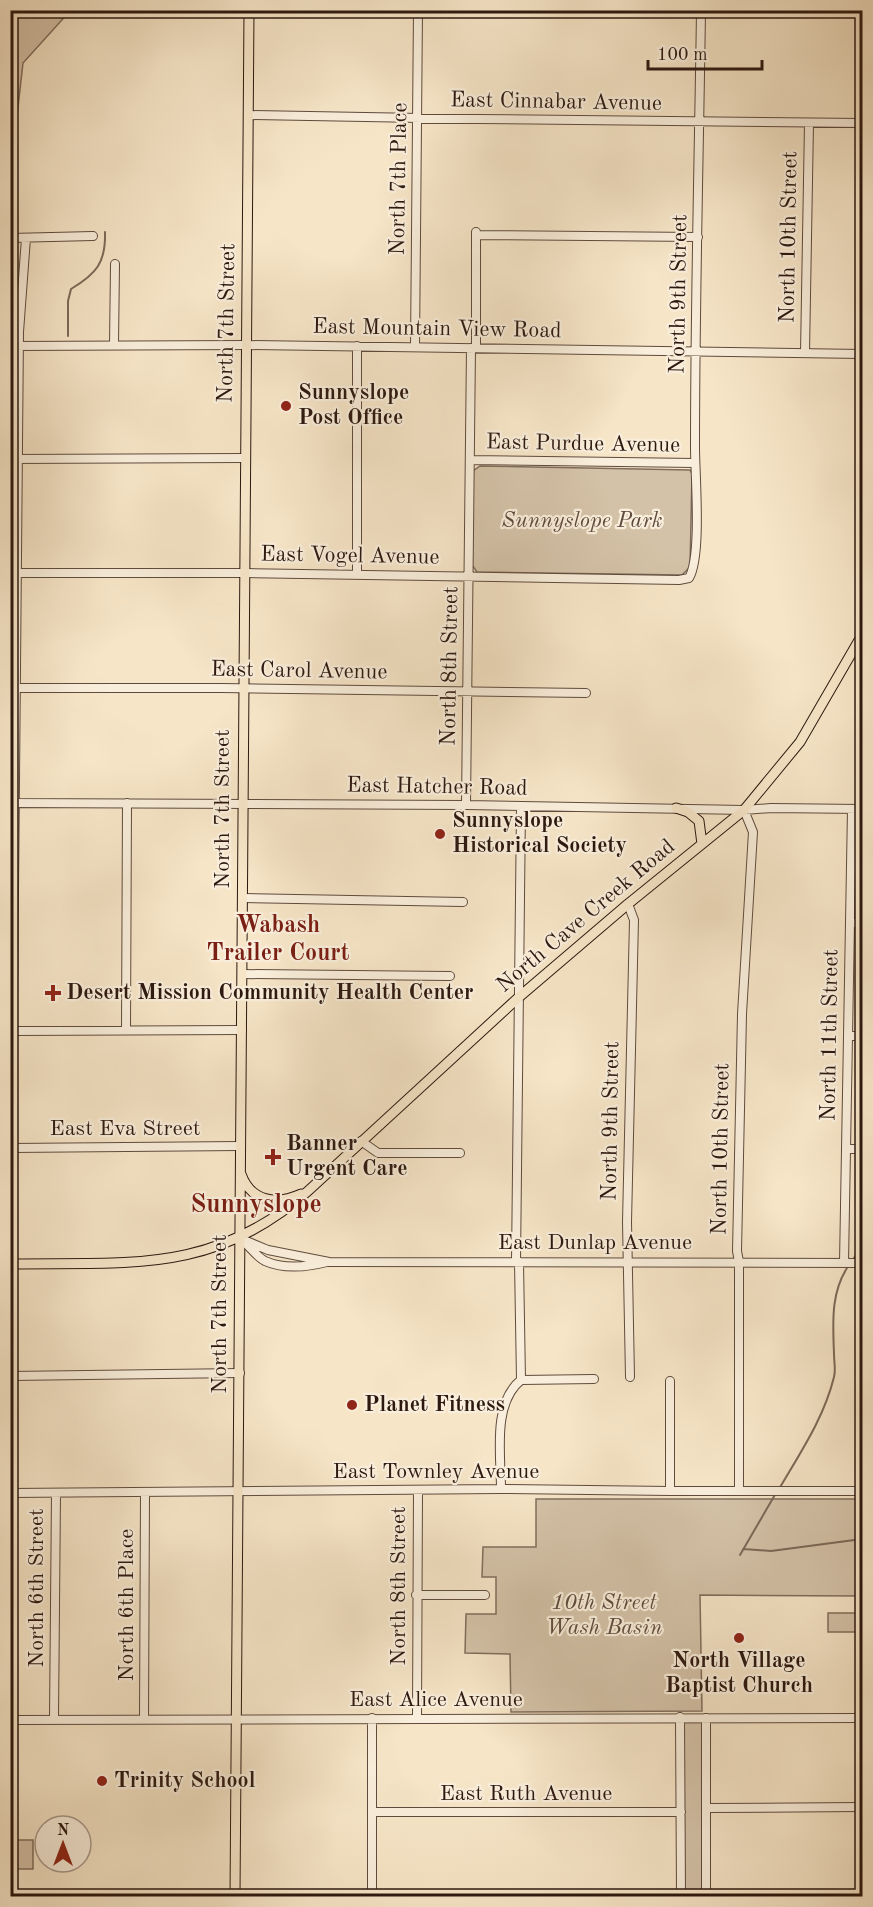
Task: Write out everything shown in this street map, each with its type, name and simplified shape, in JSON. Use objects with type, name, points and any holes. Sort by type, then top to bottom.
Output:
[{"type":"main road","name":"North 7th Street","points":[[235,1896],[249,10]]},
{"type":"main road","name":"North Cave Creek Road","points":[[239,1238],[281,1214],[519,997],[628,904],[744,810],[800,742],[862,635]]},
{"type":"main road","points":[[676,808],[688,812],[699,821],[702,844]]},
{"type":"main road","points":[[239,1169],[244,1183],[259,1198],[284,1200],[308,1191]]},
{"type":"main road","points":[[11,1264],[149,1262],[198,1253],[239,1238]]},
{"type":"street","name":"North 7th Place","points":[[415,347],[418,10]]},
{"type":"street","name":"North 9th Street","points":[[689,578],[694,570],[695,561],[701,10]]},
{"type":"street","name":"East Cinnabar Avenue","points":[[248,115],[476,120],[862,123]]},
{"type":"street","name":"North 10th Street","points":[[805,353],[809,123]]},
{"type":"street","name":"North 8th Street","points":[[466,805],[470,460],[476,233],[698,237]]},
{"type":"street","points":[[10,238],[93,236]]},
{"type":"street","points":[[10,1335],[15,346],[26,238]]},
{"type":"street","points":[[114,345],[115,264]]},
{"type":"street","name":"East Mountain View Road","points":[[15,346],[357,346],[862,354]]},
{"type":"street","points":[[357,346],[357,575]]},
{"type":"street","points":[[14,459],[245,458]]},
{"type":"street","name":"East Purdue Avenue","points":[[470,460],[695,463]]},
{"type":"street","name":"East Vogel Avenue","points":[[14,573],[245,573],[679,580],[689,578]]},
{"type":"street","name":"East Carol Avenue","points":[[13,688],[243,688],[586,693]]},
{"type":"street","name":"East Hatcher Road","points":[[12,803],[466,805],[744,810],[862,809]]},
{"type":"street","points":[[126,1030],[127,803]]},
{"type":"street","points":[[520,1380],[517,1262],[522,806]]},
{"type":"street","name":"North 11th Street","points":[[844,1263],[852,809]]},
{"type":"street","name":"North 10th Street","points":[[740,1491],[737,1240],[742,1014],[753,832],[744,810]]},
{"type":"street","points":[[242,898],[463,902]]},
{"type":"street","name":"North 9th Street","points":[[628,904],[634,920],[627,1222],[630,1377]]},
{"type":"street","points":[[850,923],[862,923]]},
{"type":"street","points":[[242,974],[450,976]]},
{"type":"street","points":[[13,1030],[242,1030]]},
{"type":"street","points":[[848,1036],[862,1036]]},
{"type":"street","points":[[361,1141],[378,1153],[460,1153]]},
{"type":"street","name":"East Eva Street","points":[[11,1148],[240,1146]]},
{"type":"street","points":[[846,1149],[862,1149]]},
{"type":"street","name":"East Dunlap Avenue","points":[[239,1238],[268,1250],[328,1262],[862,1263]]},
{"type":"street","points":[[10,1376],[240,1373]]},
{"type":"street","points":[[501,1489],[501,1431],[504,1404],[513,1386],[520,1380],[594,1379]]},
{"type":"street","points":[[670,1381],[670,1491]]},
{"type":"street","name":"East Townley Avenue","points":[[10,1493],[501,1489],[862,1491]]},
{"type":"street","name":"North 8th Street","points":[[417,1718],[418,1490]]},
{"type":"street","name":"North 6th Place","points":[[144,1719],[145,1492]]},
{"type":"street","name":"North 6th Street","points":[[54,1719],[56,1493]]},
{"type":"street","points":[[417,1595],[485,1595]]},
{"type":"street","points":[[680,1717],[681,1896]]},
{"type":"street","points":[[372,1718],[372,1896]]},
{"type":"street","points":[[706,1718],[706,1895],[862,1894]]},
{"type":"street","name":"East Alice Avenue","points":[[10,1720],[862,1718]]},
{"type":"street","points":[[706,1808],[862,1807]]},
{"type":"street","name":"East Ruth Avenue","points":[[372,1812],[681,1812]]},
{"type":"green space","points":[[11,10],[70,11],[23,63],[17,116],[11,118]]},
{"type":"green space","name":"Sunnyslope Park","points":[[480,466],[690,470],[692,474],[690,567],[682,575],[477,572],[472,565],[473,471]]},
{"type":"green space","name":"10th Street Wash Basin","points":[[536,1499],[862,1499],[862,1596],[700,1595],[702,1711],[511,1712],[510,1654],[465,1653],[466,1614],[496,1614],[496,1577],[482,1577],[483,1547],[536,1547]]},
{"type":"green space","points":[[828,1613],[859,1613],[858,1632],[828,1632]]},
{"type":"green space","points":[[684,1721],[702,1721],[703,1896],[684,1896]]},
{"type":"green space","points":[[16,1840],[33,1840],[33,1869],[15,1869]]},
{"type":"waterway","points":[[68,336],[68,301],[71,289],[93,273],[98,266],[104,252],[105,232]]},
{"type":"waterway","points":[[852,1261],[862,1246]]},
{"type":"waterway","points":[[779,1489],[811,1435],[830,1392],[835,1372],[834,1308],[838,1286],[849,1265]]},
{"type":"waterway","points":[[740,1555],[776,1493]]},
{"type":"waterway","points":[[743,1549],[771,1551],[862,1539]]},
{"type":"place","name":"Sunnyslope Post Office","points":[[286,406]]},
{"type":"place","name":"Sunnyslope Historical Society","points":[[440,834]]},
{"type":"place","name":"Desert Mission Community Health Center","points":[[53,993]]},
{"type":"place","name":"Banner Urgent Care","points":[[273,1157]]},
{"type":"place","name":"Planet Fitness","points":[[352,1405]]},
{"type":"place","name":"North Village Baptist Church","points":[[739,1638]]},
{"type":"place","name":"Trinity School","points":[[102,1781]]},
{"type":"district","name":"Wabash Trailer Court","points":[[278,940]]},
{"type":"district","name":"Sunnyslope","points":[[256,1205]]}]
